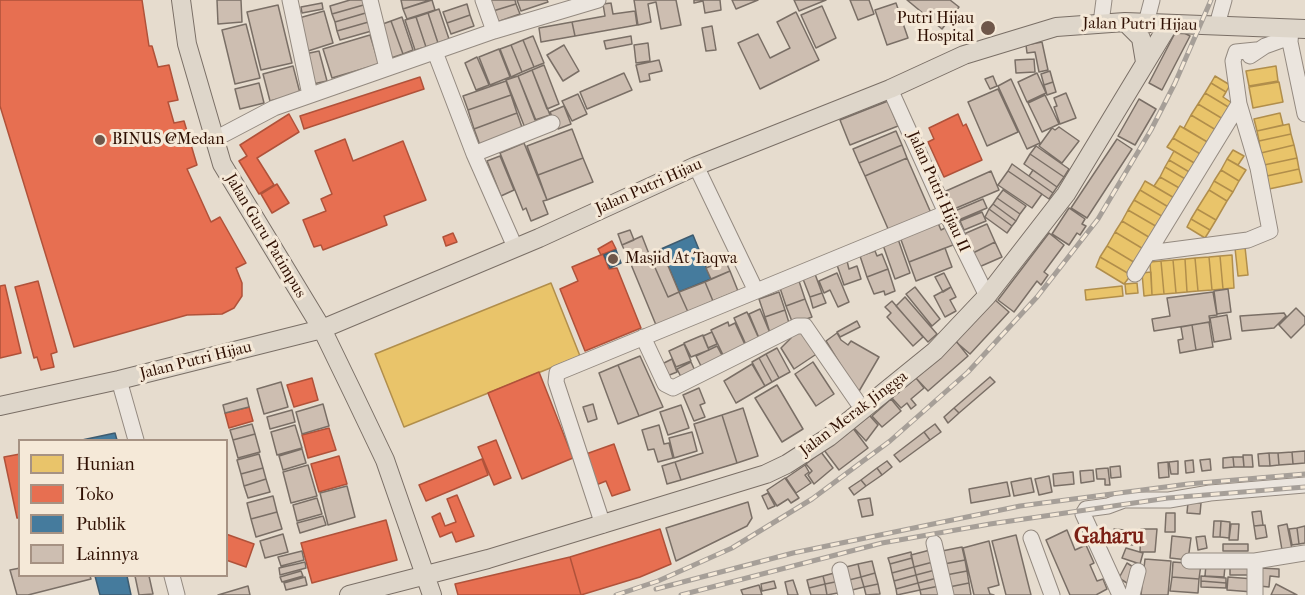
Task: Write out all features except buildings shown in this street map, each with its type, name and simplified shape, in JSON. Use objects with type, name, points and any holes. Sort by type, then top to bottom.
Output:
[{"type":"main road","name":"Jalan Guru Patimpus","points":[[181,0],[187,44],[222,164],[322,329],[385,460],[432,595]]},
{"type":"main road","points":[[1125,22],[1142,38],[1145,62]]},
{"type":"main road","name":"Jalan Putri Hijau","points":[[0,406],[119,380],[322,329],[515,247],[696,166],[890,89],[976,50],[1056,27],[1101,23],[1216,25],[1295,31]]},
{"type":"main road","name":"Jalan Merak Jingga","points":[[349,595],[603,525],[766,474],[787,464],[829,437],[935,351],[987,296],[1066,194],[1169,24]]},
{"type":"street","points":[[290,0],[310,95]]},
{"type":"street","points":[[370,0],[387,68]]},
{"type":"street","points":[[483,0],[494,32]]},
{"type":"street","points":[[215,139],[274,108],[565,5],[598,0]]},
{"type":"street","points":[[1101,23],[1104,0]]},
{"type":"street","points":[[1146,23],[1152,0]]},
{"type":"street","points":[[1216,25],[1224,0]]},
{"type":"street","points":[[1149,253],[1248,240],[1270,231],[1258,168],[1239,104],[1233,56],[1236,52],[1256,50],[1295,31],[1305,114]]},
{"type":"street","points":[[435,52],[474,154],[515,247]]},
{"type":"street","name":"Jalan Putri Hijau II","points":[[890,89],[946,213],[987,296]]},
{"type":"street","points":[[1135,274],[1239,104]]},
{"type":"street","points":[[474,154],[552,123]]},
{"type":"street","points":[[696,166],[755,289]]},
{"type":"street","points":[[603,525],[555,376],[561,369],[946,213]]},
{"type":"street","points":[[643,337],[665,384],[673,387],[797,326],[805,326],[863,410]]},
{"type":"street","points":[[119,380],[135,439]]},
{"type":"street","points":[[1120,595],[1083,514],[1086,509],[1108,506],[1124,500],[1169,500],[1210,493],[1305,485]]},
{"type":"street","points":[[1031,538],[1052,595]]},
{"type":"street","points":[[934,543],[946,595]]},
{"type":"street","points":[[1189,561],[1255,561],[1305,553]]},
{"type":"street","points":[[1255,561],[1255,595]]},
{"type":"street","points":[[840,570],[846,595]]},
{"type":"street","points":[[1132,595],[1138,571]]},
{"type":"street","points":[[172,577],[177,595]]},
{"type":"railway","points":[[616,595],[658,581],[732,548],[812,499],[890,441],[968,372],[1037,297],[1098,219],[1151,130],[1175,83],[1211,0]]},
{"type":"railway","points":[[656,589],[793,553],[1020,506],[1188,484],[1305,474]]},
{"type":"railway","points":[[681,595],[882,543],[990,524],[1168,498],[1305,487]]},
{"type":"place","name":"Putri Hijau Hospital","points":[[988,28]]},
{"type":"place","name":"BINUS @Medan","points":[[100,140]]},
{"type":"place","name":"Masjid At Taqwa","points":[[613,259]]},
{"type":"district","name":"Gaharu","points":[[1109,538]]}]
